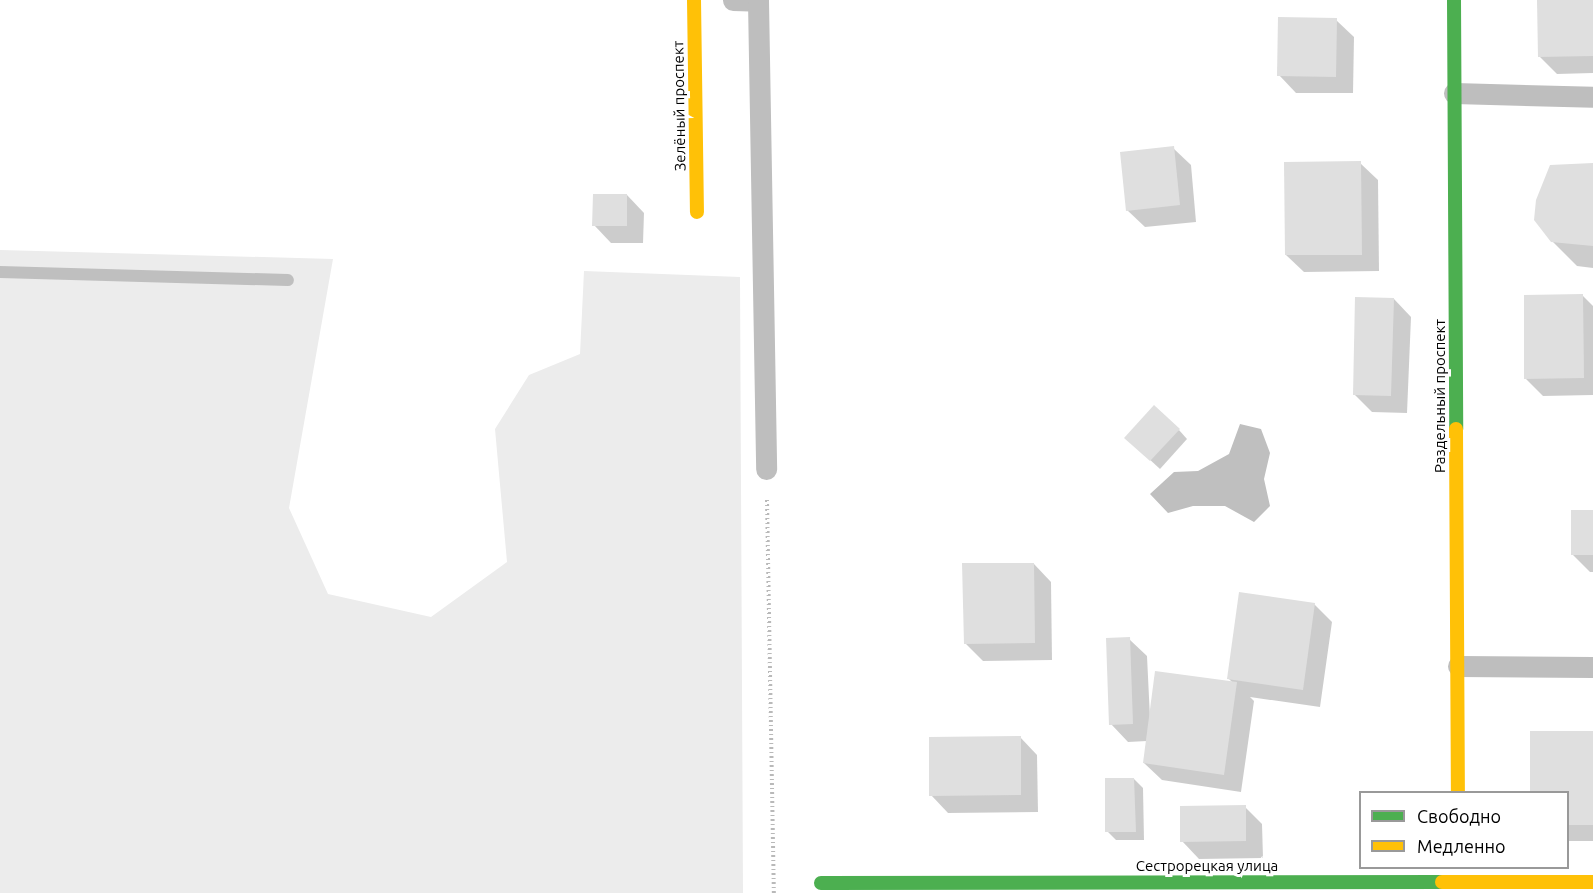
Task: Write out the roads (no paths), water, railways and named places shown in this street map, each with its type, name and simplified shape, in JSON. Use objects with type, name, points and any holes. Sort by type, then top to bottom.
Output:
[{"type":"street","name":"Зелёный проспект","points":[[694,0],[697,212]]},
{"type":"street","name":"Раздельный проспект","points":[[1454,0],[1458,791]]},
{"type":"street","points":[[1459,869],[1459,888]]},
{"type":"street","name":"Сестрорецкая улица","points":[[821,883],[1459,888],[1593,882]]},
{"type":"lane","points":[[733,0],[758,1],[766,469]]},
{"type":"lane","points":[[1454,93],[1593,97]]},
{"type":"lane","points":[[1458,666],[1593,667]]},
{"type":"waterway","points":[[0,272],[288,280]]}]
